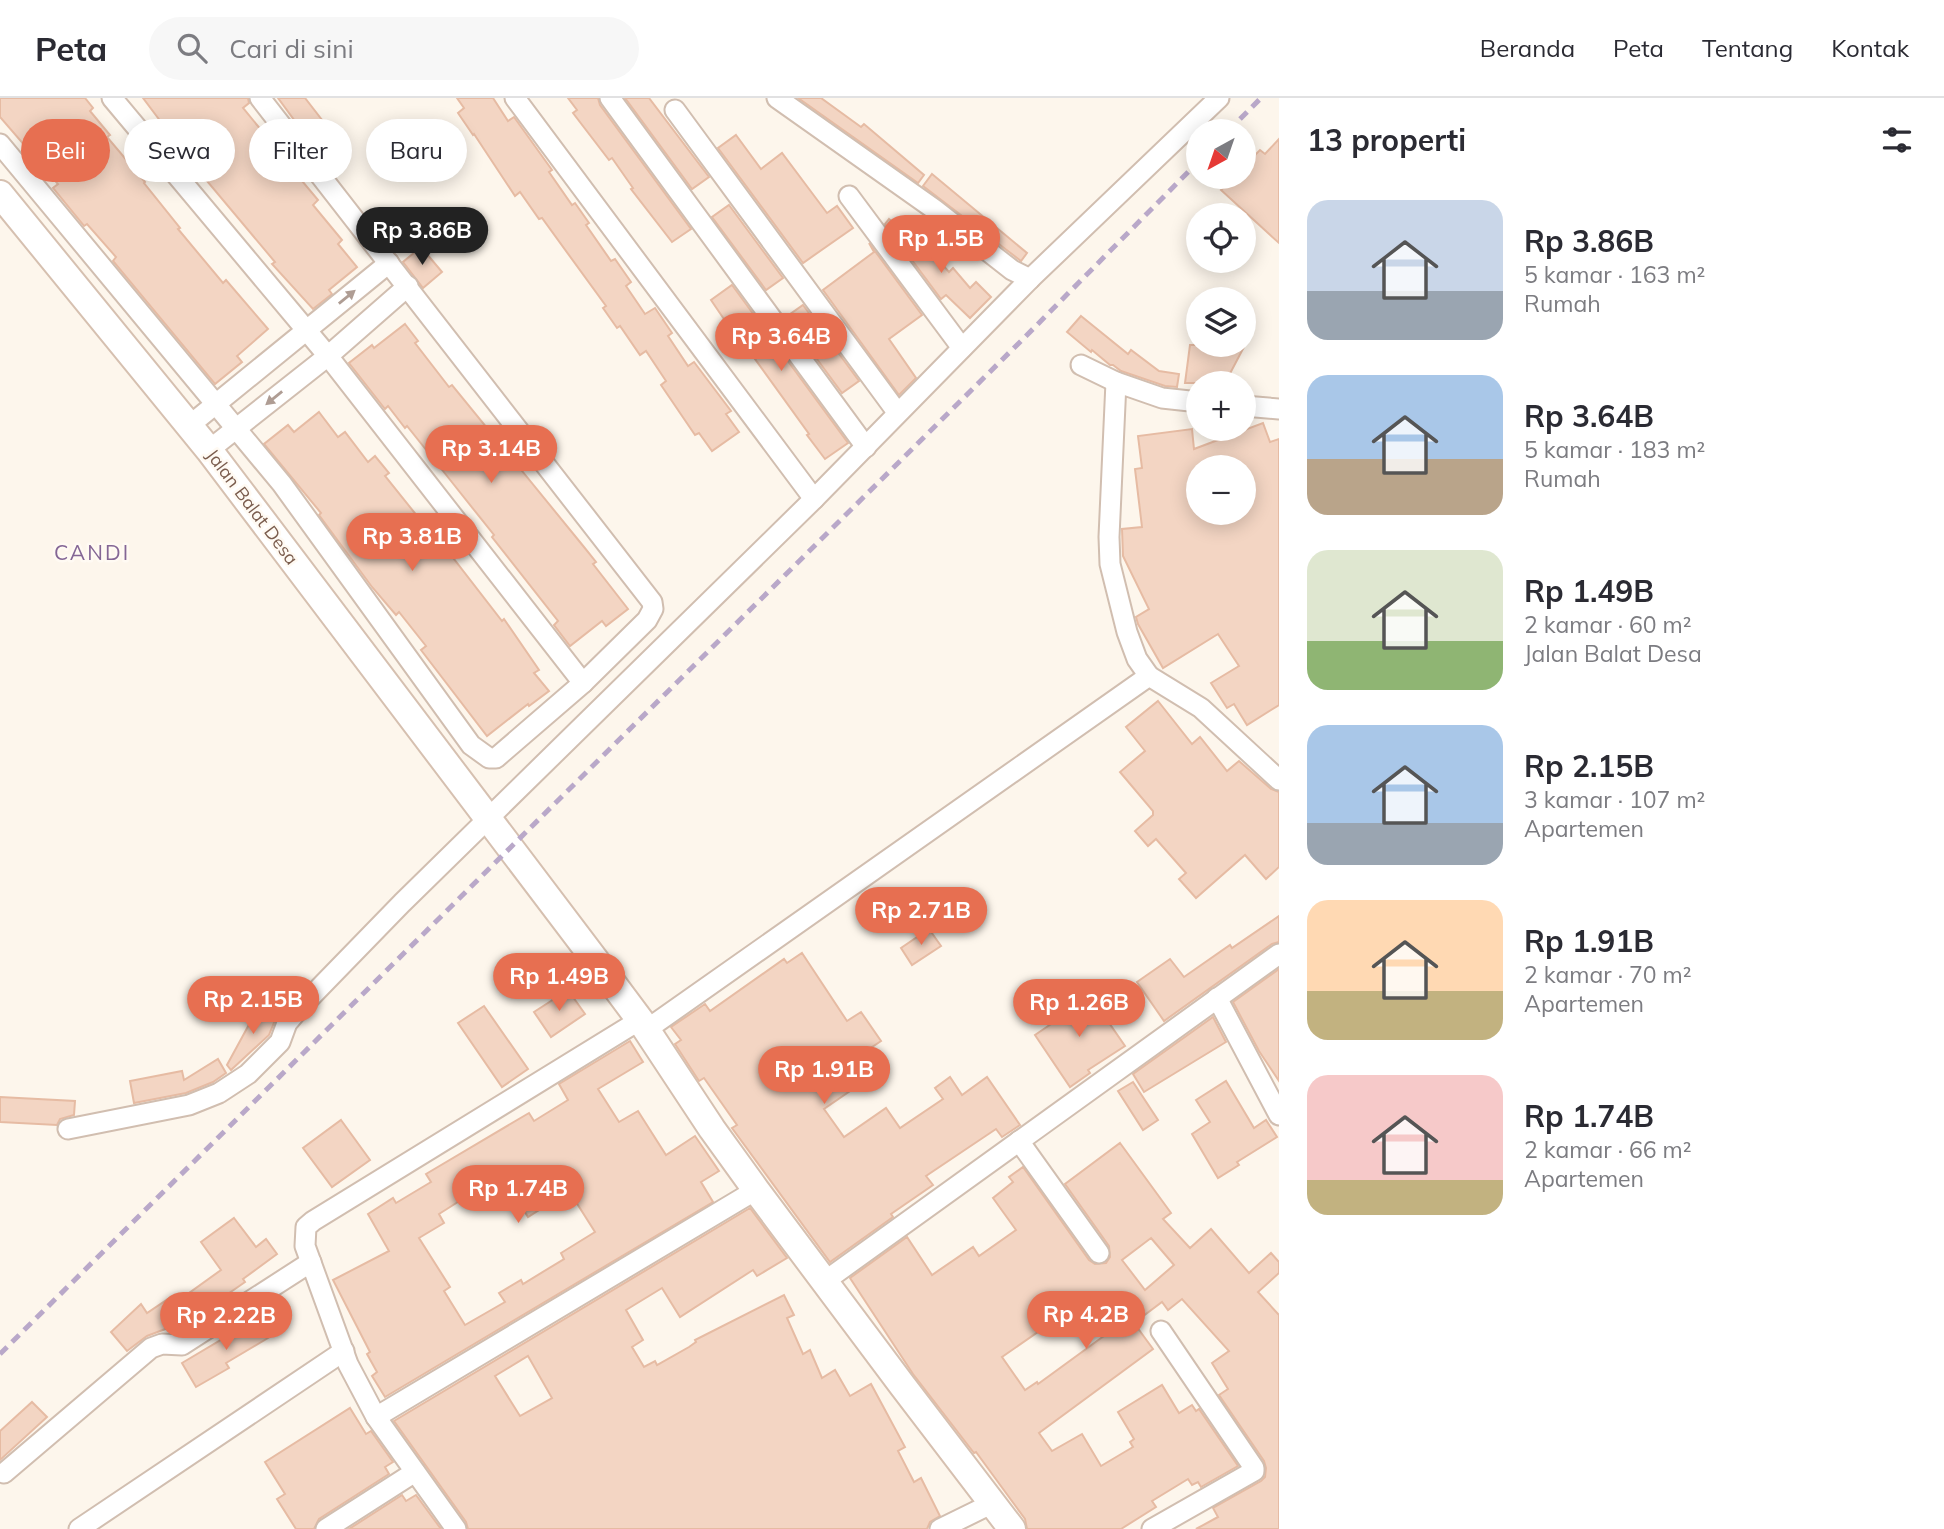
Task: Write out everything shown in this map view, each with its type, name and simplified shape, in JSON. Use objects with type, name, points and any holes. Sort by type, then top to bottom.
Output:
[{"type":"street","points":[[112,98],[328,356],[583,683]]},
{"type":"street","points":[[0,144],[282,484],[471,745],[489,758],[496,758],[583,683],[651,615],[652,602],[260,98]]},
{"type":"street","points":[[515,98],[814,499]]},
{"type":"street","points":[[610,98],[866,447]]},
{"type":"street","points":[[777,98],[934,209],[1028,280]]},
{"type":"street","points":[[68,1129],[190,1105],[219,1093],[248,1074],[280,1042],[287,1023],[298,1010],[402,904],[814,499],[1028,280],[1219,98]]},
{"type":"street","points":[[675,110],[897,412]]},
{"type":"street","name":"Jalan Balat Desa","points":[[0,194],[209,450],[596,961],[756,1190],[1012,1529]]},
{"type":"street","points":[[849,196],[962,348]]},
{"type":"street","points":[[190,425],[389,263]]},
{"type":"street","points":[[209,450],[328,356],[408,286]]},
{"type":"street","points":[[1081,365],[1115,385],[1162,398],[1186,401]]},
{"type":"street","points":[[1115,385],[1110,564],[1127,632],[1137,659],[1149,677],[1201,708],[1279,780]]},
{"type":"street","points":[[1256,407],[1279,409]]},
{"type":"street","points":[[456,1529],[376,1417],[344,1351],[311,1262],[304,1236],[306,1227],[643,1025],[1149,677]]},
{"type":"street","points":[[825,1281],[1279,954]]},
{"type":"street","points":[[1217,998],[1279,1115]]},
{"type":"street","points":[[1019,1141],[1099,1252]]},
{"type":"street","points":[[376,1417],[756,1190]]},
{"type":"street","points":[[4,1473],[151,1348],[162,1344],[182,1345],[311,1262]]},
{"type":"street","points":[[1152,1529],[1254,1471],[1161,1331]]},
{"type":"street","points":[[79,1529],[344,1351]]},
{"type":"street","points":[[326,1529],[415,1472]]},
{"type":"street","points":[[940,1529],[993,1503]]},
{"type":"building","points":[[0,98],[85,98],[93,108],[90,111],[97,119],[21,119],[21,141],[0,117]]},
{"type":"building","points":[[143,98],[248,98],[249,103],[243,108],[252,119],[249,119],[249,182],[303,182],[318,200],[313,205],[342,240],[338,244],[357,267],[329,290],[332,294],[313,309],[272,264],[275,262],[208,182],[235,182],[235,119],[159,119]]},
{"type":"building","points":[[278,98],[305,98],[321,119],[293,119]]},
{"type":"building","points":[[457,98],[493,98],[508,121],[514,117],[552,170],[549,172],[572,205],[575,203],[589,223],[586,225],[611,261],[615,259],[631,282],[626,286],[645,314],[655,308],[672,333],[668,336],[688,366],[694,362],[731,411],[726,414],[739,432],[712,451],[699,433],[695,435],[661,385],[666,381],[646,351],[640,355],[620,326],[617,328],[603,308],[606,306],[542,218],[539,219],[520,192],[515,196],[467,126],[467,119],[462,119],[458,113],[464,108]]},
{"type":"building","points":[[568,98],[598,98],[600,105],[691,229],[672,242],[631,189],[633,188],[612,158],[609,160],[573,113],[577,110]]},
{"type":"building","points":[[625,98],[649,98],[709,177],[692,189]]},
{"type":"building","points":[[798,98],[821,98],[861,127],[864,124],[924,175],[918,183]]},
{"type":"building","points":[[736,135],[761,169],[782,153],[827,213],[837,206],[853,228],[803,263],[718,148]]},
{"type":"building","points":[[1279,139],[1279,243],[1256,222],[1256,203],[1235,203],[1221,190],[1256,189],[1256,154],[1260,150],[1265,154]]},
{"type":"building","points":[[110,141],[124,157],[124,182],[145,182],[180,228],[178,229],[223,283],[226,280],[268,329],[237,356],[242,362],[215,384],[113,261],[116,257],[87,224],[84,226],[53,188],[58,184],[56,182],[110,182]]},
{"type":"building","points":[[932,174],[1027,253],[1021,261],[923,186]]},
{"type":"building","points":[[729,205],[783,278],[766,290],[712,217]]},
{"type":"building","points":[[889,219],[920,245],[927,255],[931,252],[949,272],[953,268],[970,288],[976,282],[991,297],[970,318],[946,295],[941,299],[885,224]]},
{"type":"building","points":[[869,243],[922,315],[889,339],[916,378],[899,395],[823,290],[874,252]]},
{"type":"building","points":[[421,247],[442,272],[423,288],[403,262]]},
{"type":"building","points":[[732,285],[848,443],[825,459],[755,359],[757,358],[731,322],[728,325],[711,300]]},
{"type":"building","points":[[803,305],[859,381],[842,393],[786,317]]},
{"type":"building","points":[[1081,316],[1128,354],[1131,350],[1159,371],[1179,374],[1177,387],[1165,386],[1121,371],[1092,350],[1091,352],[1067,332]]},
{"type":"building","points":[[405,324],[418,341],[415,343],[449,387],[452,385],[584,547],[596,562],[593,564],[628,609],[606,626],[602,621],[570,646],[554,625],[558,621],[492,537],[494,535],[407,426],[405,428],[388,406],[385,409],[349,363]]},
{"type":"building","points":[[1188,357],[1239,357],[1231,371],[1187,371]]},
{"type":"building","points":[[319,412],[338,437],[345,432],[368,462],[375,456],[389,473],[385,476],[422,522],[420,524],[446,557],[450,554],[502,621],[504,619],[539,670],[534,673],[549,691],[487,736],[421,650],[426,646],[399,612],[396,615],[372,587],[319,515],[321,513],[264,444],[288,425],[294,432]]},
{"type":"building","points":[[1263,423],[1270,442],[1279,439],[1279,705],[1247,725],[1234,704],[1227,708],[1211,683],[1239,666],[1218,634],[1163,668],[1138,624],[1136,617],[1149,609],[1123,556],[1122,529],[1142,527],[1135,469],[1142,468],[1138,436],[1186,430],[1186,441],[1193,441],[1194,449],[1215,441],[1256,441],[1256,426]]},
{"type":"building","points":[[1158,701],[1192,744],[1200,737],[1227,771],[1239,761],[1271,789],[1279,792],[1279,867],[1266,879],[1245,855],[1196,898],[1179,879],[1186,873],[1156,839],[1148,846],[1135,831],[1153,815],[1153,811],[1120,772],[1145,751],[1126,727]]},
{"type":"building","points":[[1279,916],[1279,942],[1272,944],[1164,1021],[1137,982],[1170,959],[1184,977]]},
{"type":"building","points":[[929,929],[941,946],[912,965],[901,948]]},
{"type":"building","points":[[802,953],[847,1021],[861,1012],[881,1041],[841,1068],[840,1071],[853,1089],[824,1109],[844,1137],[886,1108],[900,1128],[943,1099],[935,1088],[950,1077],[962,1095],[987,1077],[1020,1125],[1002,1137],[996,1129],[926,1176],[933,1185],[830,1262],[732,1128],[737,1125],[704,1078],[699,1081],[675,1044],[681,1040],[671,1027],[705,1004],[710,1011],[784,959],[787,963]]},
{"type":"building","points":[[1279,969],[1279,1081],[1259,1051],[1233,1002]]},
{"type":"building","points":[[568,990],[585,1014],[551,1037],[534,1012]]},
{"type":"building","points":[[1087,991],[1125,1046],[1088,1070],[1090,1073],[1070,1087],[1035,1035],[1063,1016],[1059,1010]]},
{"type":"building","points":[[484,1006],[528,1069],[502,1087],[458,1023]]},
{"type":"building","points":[[258,1008],[276,1018],[269,1035],[231,1070],[227,1065]]},
{"type":"building","points":[[1213,1017],[1226,1042],[1144,1092],[1133,1074]]},
{"type":"building","points":[[630,1041],[643,1062],[598,1089],[619,1122],[638,1111],[666,1155],[695,1136],[719,1171],[701,1182],[713,1202],[385,1397],[372,1376],[377,1372],[367,1354],[370,1352],[333,1280],[389,1251],[368,1214],[393,1198],[396,1203],[431,1182],[426,1174],[529,1113],[534,1121],[568,1100],[559,1084]],"holes":[[[505,1180],[528,1217],[569,1191],[595,1232],[561,1253],[564,1259],[523,1284],[521,1280],[499,1293],[505,1302],[465,1325],[444,1291],[450,1287],[419,1238],[444,1223],[439,1214],[480,1188],[483,1193]]]},
{"type":"building","points":[[218,1059],[226,1073],[213,1082],[186,1093],[134,1103],[130,1081],[182,1071],[184,1080]]},
{"type":"building","points":[[1226,1081],[1254,1128],[1266,1120],[1277,1137],[1237,1162],[1239,1165],[1218,1178],[1192,1134],[1210,1122],[1196,1100]]},
{"type":"building","points":[[1133,1082],[1158,1120],[1143,1130],[1118,1091]]},
{"type":"building","points":[[0,1097],[75,1101],[74,1115],[60,1119],[57,1125],[0,1122]]},
{"type":"building","points":[[341,1120],[370,1160],[332,1187],[303,1148]]},
{"type":"building","points":[[1120,1143],[1171,1213],[1163,1219],[1190,1248],[1211,1229],[1249,1273],[1271,1253],[1279,1262],[1279,1273],[1258,1292],[1279,1315],[1279,1529],[1196,1529],[1218,1517],[1213,1508],[1261,1481],[1265,1477],[1266,1468],[1264,1461],[1219,1395],[1228,1389],[1212,1363],[1229,1351],[1182,1299],[1168,1310],[1162,1302],[1134,1323],[1153,1349],[1039,1433],[1052,1451],[1082,1434],[1101,1466],[1133,1447],[1130,1442],[1134,1439],[1118,1412],[1162,1385],[1179,1413],[1192,1405],[1196,1411],[1199,1409],[1238,1466],[1201,1487],[1198,1482],[1192,1485],[1188,1479],[1152,1501],[1156,1507],[1121,1529],[1027,1529],[1025,1519],[976,1452],[974,1453],[913,1374],[850,1278],[907,1237],[932,1275],[973,1247],[979,1256],[1016,1230],[993,1198],[1013,1182],[1009,1177],[1023,1167],[1089,1260],[1095,1264],[1106,1263],[1110,1257],[1109,1246],[1065,1184]],"holes":[[[1151,1238],[1174,1265],[1145,1290],[1122,1260]],[[1084,1300],[1108,1333],[1038,1384],[1037,1382],[1025,1390],[1002,1357]]]},
{"type":"building","points":[[750,1208],[787,1258],[757,1276],[753,1270],[680,1317],[662,1288],[626,1310],[643,1340],[632,1347],[644,1367],[655,1361],[657,1365],[689,1347],[695,1340],[784,1295],[794,1315],[787,1318],[803,1354],[810,1350],[822,1378],[835,1370],[850,1396],[871,1384],[905,1447],[898,1451],[914,1482],[921,1478],[940,1516],[930,1522],[927,1529],[468,1529],[466,1522],[394,1421]],"holes":[[[528,1356],[552,1398],[520,1416],[495,1376]]]},
{"type":"building","points":[[234,1218],[256,1247],[266,1239],[277,1254],[243,1279],[245,1282],[179,1328],[176,1325],[147,1336],[127,1351],[111,1332],[141,1304],[147,1313],[171,1297],[175,1303],[221,1270],[201,1242]]},
{"type":"building","points":[[261,1316],[273,1335],[226,1363],[229,1368],[196,1387],[182,1363]]},
{"type":"building","points":[[32,1402],[47,1417],[0,1460],[0,1431]]},
{"type":"building","points":[[350,1408],[366,1434],[371,1431],[393,1462],[385,1467],[389,1474],[319,1519],[314,1529],[296,1529],[277,1499],[285,1494],[265,1462]]},
{"type":"building","points":[[402,1495],[406,1501],[416,1495],[441,1529],[349,1529]]},
{"type":"railway","points":[[1240,119],[1261,98]]},
{"type":"railway","points":[[0,1354],[1186,174]]},
{"type":"district","name":"CANDI","points":[[92,553]]}]
